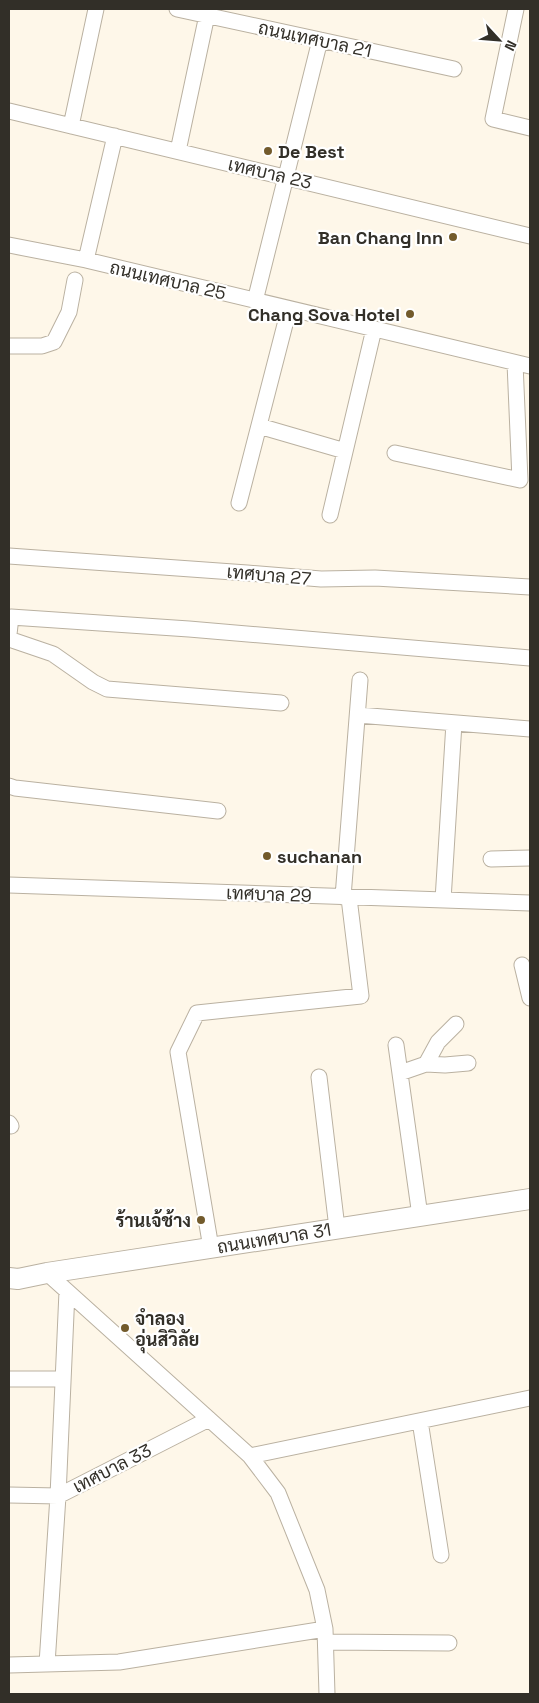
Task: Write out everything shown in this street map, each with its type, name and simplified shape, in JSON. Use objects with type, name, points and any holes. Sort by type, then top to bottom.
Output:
[{"type":"main road","name":"ถนนเทศบาล 31","points":[[12,1281],[47,1273],[530,1199]]},
{"type":"street","points":[[71,126],[96,9]]},
{"type":"street","name":"ถนนเทศบาล 21","points":[[177,9],[454,69]]},
{"type":"street","points":[[516,9],[493,119],[530,128]]},
{"type":"street","points":[[178,151],[207,15]]},
{"type":"street","points":[[255,300],[320,40]]},
{"type":"street","name":"เทศบาล 23","points":[[9,111],[530,236]]},
{"type":"street","points":[[86,260],[115,136]]},
{"type":"street","name":"ถนนเทศบาล 25","points":[[9,245],[86,260],[530,366]]},
{"type":"street","points":[[9,346],[42,346],[54,342],[68,312],[75,280]]},
{"type":"street","points":[[239,504],[289,309]]},
{"type":"street","points":[[330,514],[374,329]]},
{"type":"street","points":[[395,453],[520,480],[515,363]]},
{"type":"street","points":[[259,426],[346,451]]},
{"type":"street","name":"เทศบาล 27","points":[[9,556],[247,572],[321,579],[375,578],[530,587]]},
{"type":"street","points":[[9,634],[10,617],[530,658]]},
{"type":"street","points":[[9,639],[53,654],[93,682],[107,689],[281,703]]},
{"type":"street","points":[[211,1248],[178,1052],[197,1013],[361,996],[346,897],[360,680]]},
{"type":"street","points":[[358,715],[530,729]]},
{"type":"street","points":[[443,900],[454,723]]},
{"type":"street","points":[[9,786],[218,811]]},
{"type":"street","points":[[491,859],[530,858]]},
{"type":"street","name":"เทศบาล 29","points":[[9,885],[530,902]]},
{"type":"street","points":[[522,965],[530,998]]},
{"type":"street","points":[[426,1064],[438,1042],[456,1024]]},
{"type":"street","points":[[396,1045],[420,1216]]},
{"type":"street","points":[[400,1073],[426,1064],[468,1063]]},
{"type":"street","points":[[319,1077],[337,1228]]},
{"type":"street","points":[[47,1273],[250,1456],[278,1493],[317,1590],[325,1635],[327,1694]]},
{"type":"street","points":[[47,1664],[58,1496],[67,1290]]},
{"type":"street","points":[[9,1379],[63,1379]]},
{"type":"street","points":[[250,1456],[530,1398]]},
{"type":"street","name":"เทศบาล 33","points":[[9,1495],[58,1496],[209,1419]]},
{"type":"street","points":[[420,1421],[441,1555]]},
{"type":"street","points":[[9,1665],[119,1662],[325,1635],[449,1644]]},
{"type":"place","name":"De Best","points":[[268,151]]},
{"type":"place","name":"Ban Chang Inn","points":[[453,237]]},
{"type":"place","name":"Chang Sova Hotel","points":[[410,314]]},
{"type":"place","name":"suchanan","points":[[267,856]]},
{"type":"place","name":"ร้านเจ้ช้าง","points":[[201,1220]]},
{"type":"place","name":"จำลอง อุ่นสิวิลัย","points":[[125,1328]]}]
